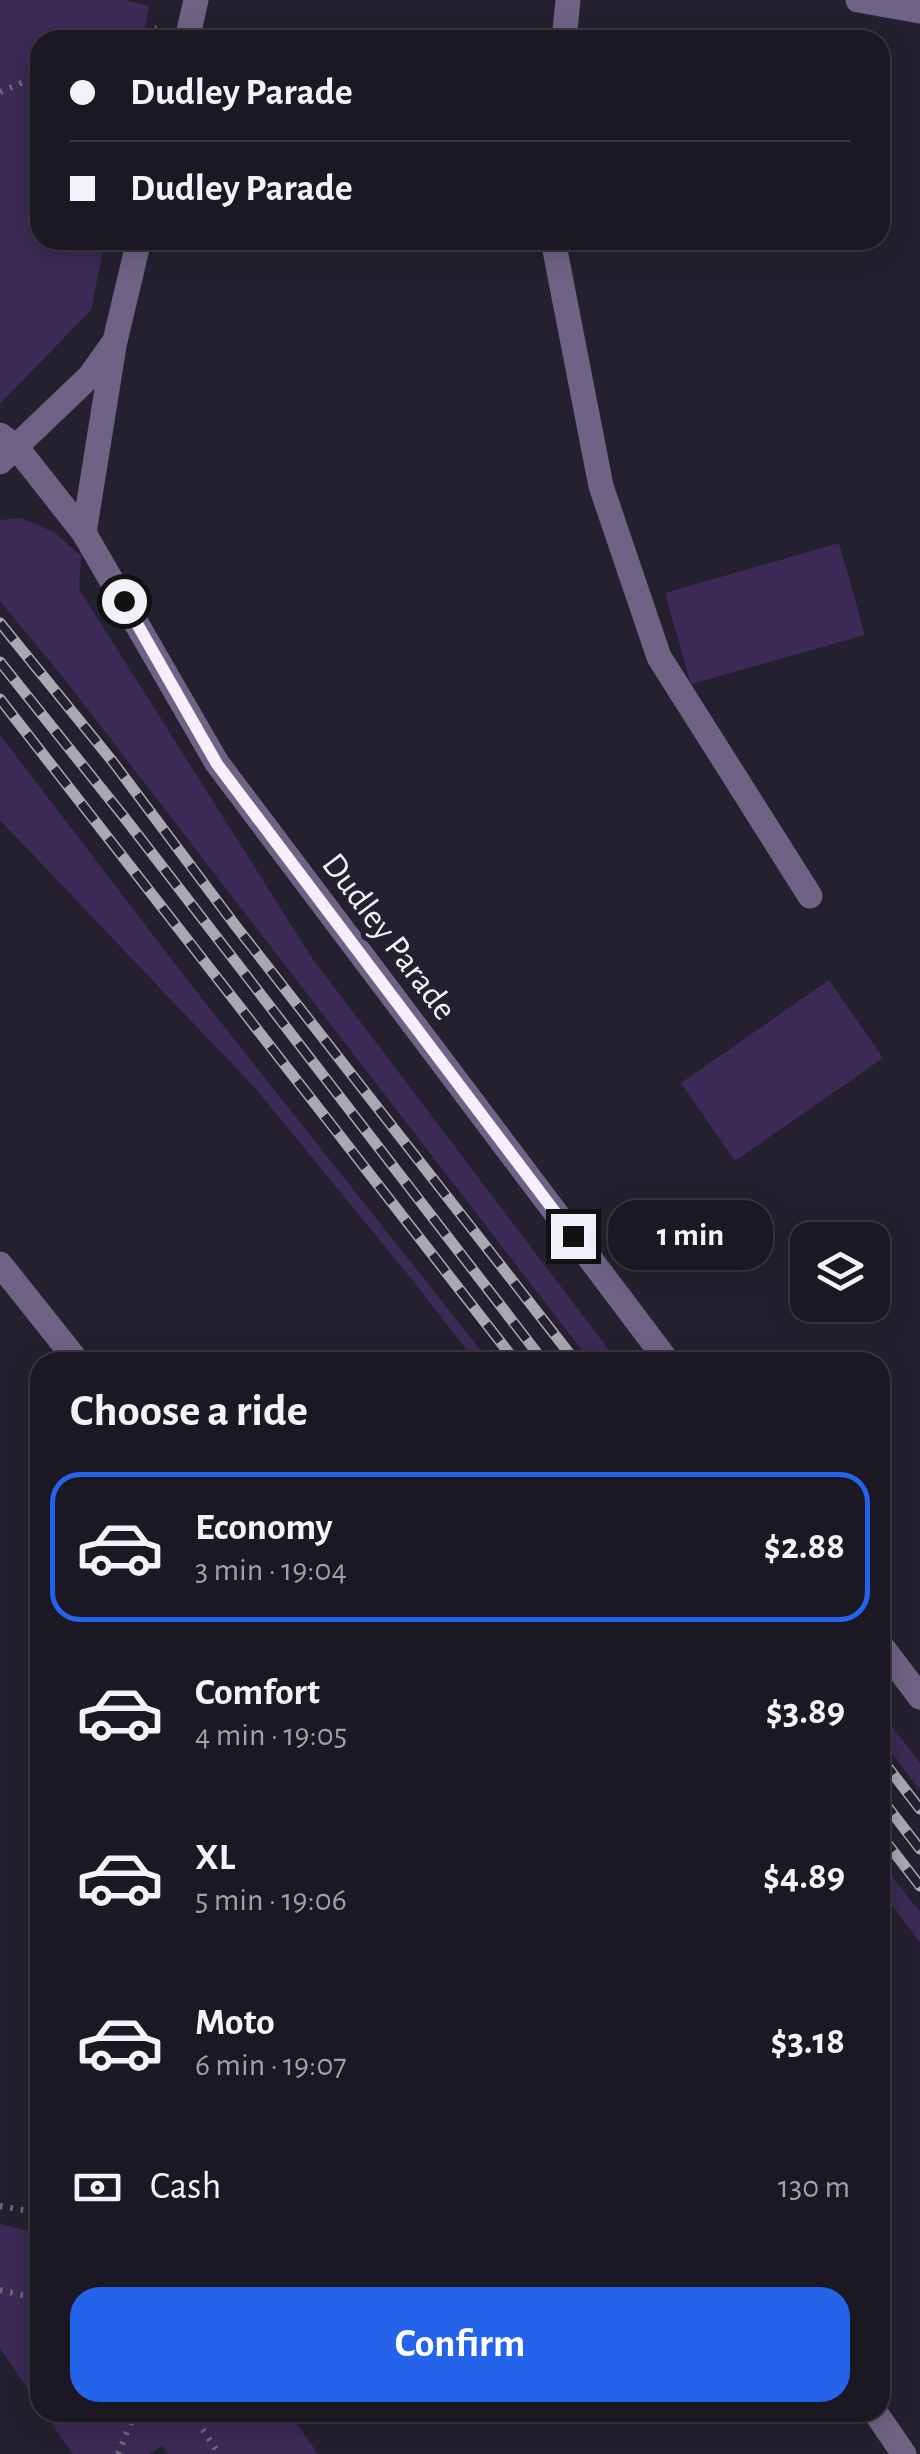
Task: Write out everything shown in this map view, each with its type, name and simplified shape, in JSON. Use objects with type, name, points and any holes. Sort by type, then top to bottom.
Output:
[{"type":"street","points":[[189,30],[196,0]]},
{"type":"street","points":[[565,30],[568,0]]},
{"type":"street","points":[[858,0],[920,11]]},
{"type":"street","points":[[84,533],[115,341],[137,250]]},
{"type":"street","points":[[555,250],[601,486],[659,658],[810,896]]},
{"type":"street","points":[[6,448],[90,376],[115,341]]},
{"type":"street","name":"Dudley Parade","points":[[6,448],[84,533],[217,764],[660,1352]]},
{"type":"street","points":[[0,1264],[70,1352]]},
{"type":"street","points":[[890,1657],[920,1697]]},
{"type":"street","points":[[882,2422],[904,2454]]},
{"type":"path","points":[[0,92],[30,79]]},
{"type":"path","points":[[0,2206],[30,2211]]},
{"type":"path","points":[[0,2290],[30,2297]]},
{"type":"path","points":[[118,2454],[132,2422]]},
{"type":"path","points":[[198,2422],[219,2454]]},
{"type":"shaded area","points":[[0,0],[125,0],[149,6],[145,30],[30,30],[30,250],[103,250],[91,310],[0,404]]},
{"type":"shaded area","points":[[21,518],[54,532],[81,556],[79,589],[312,958],[610,1352],[583,1352],[66,681],[0,601],[0,520]]},
{"type":"shaded area","points":[[839,543],[865,635],[691,684],[665,593]]},
{"type":"shaded area","points":[[0,735],[192,986],[482,1352],[468,1352],[256,1089],[0,820]]},
{"type":"shaded area","points":[[829,980],[883,1058],[735,1161],[681,1083]]},
{"type":"shaded area","points":[[890,1723],[920,1763],[920,1790],[890,1751]]},
{"type":"shaded area","points":[[890,1874],[920,1912],[920,1942],[890,1903]]},
{"type":"shaded area","points":[[0,2224],[30,2232],[30,2392],[0,2348]]},
{"type":"shaded area","points":[[50,2422],[295,2422],[318,2454],[168,2454],[162,2446],[149,2454],[73,2454]]},
{"type":"railway","points":[[0,623],[113,762],[568,1352]]},
{"type":"railway","points":[[0,662],[536,1352]]},
{"type":"railway","points":[[0,699],[508,1352]]},
{"type":"railway","points":[[890,1770],[920,1809]]},
{"type":"railway","points":[[890,1810],[920,1849]]},
{"type":"railway","points":[[890,1847],[920,1886]]},
{"type":"route","points":[[124,601],[217,764],[573,1236]]}]
